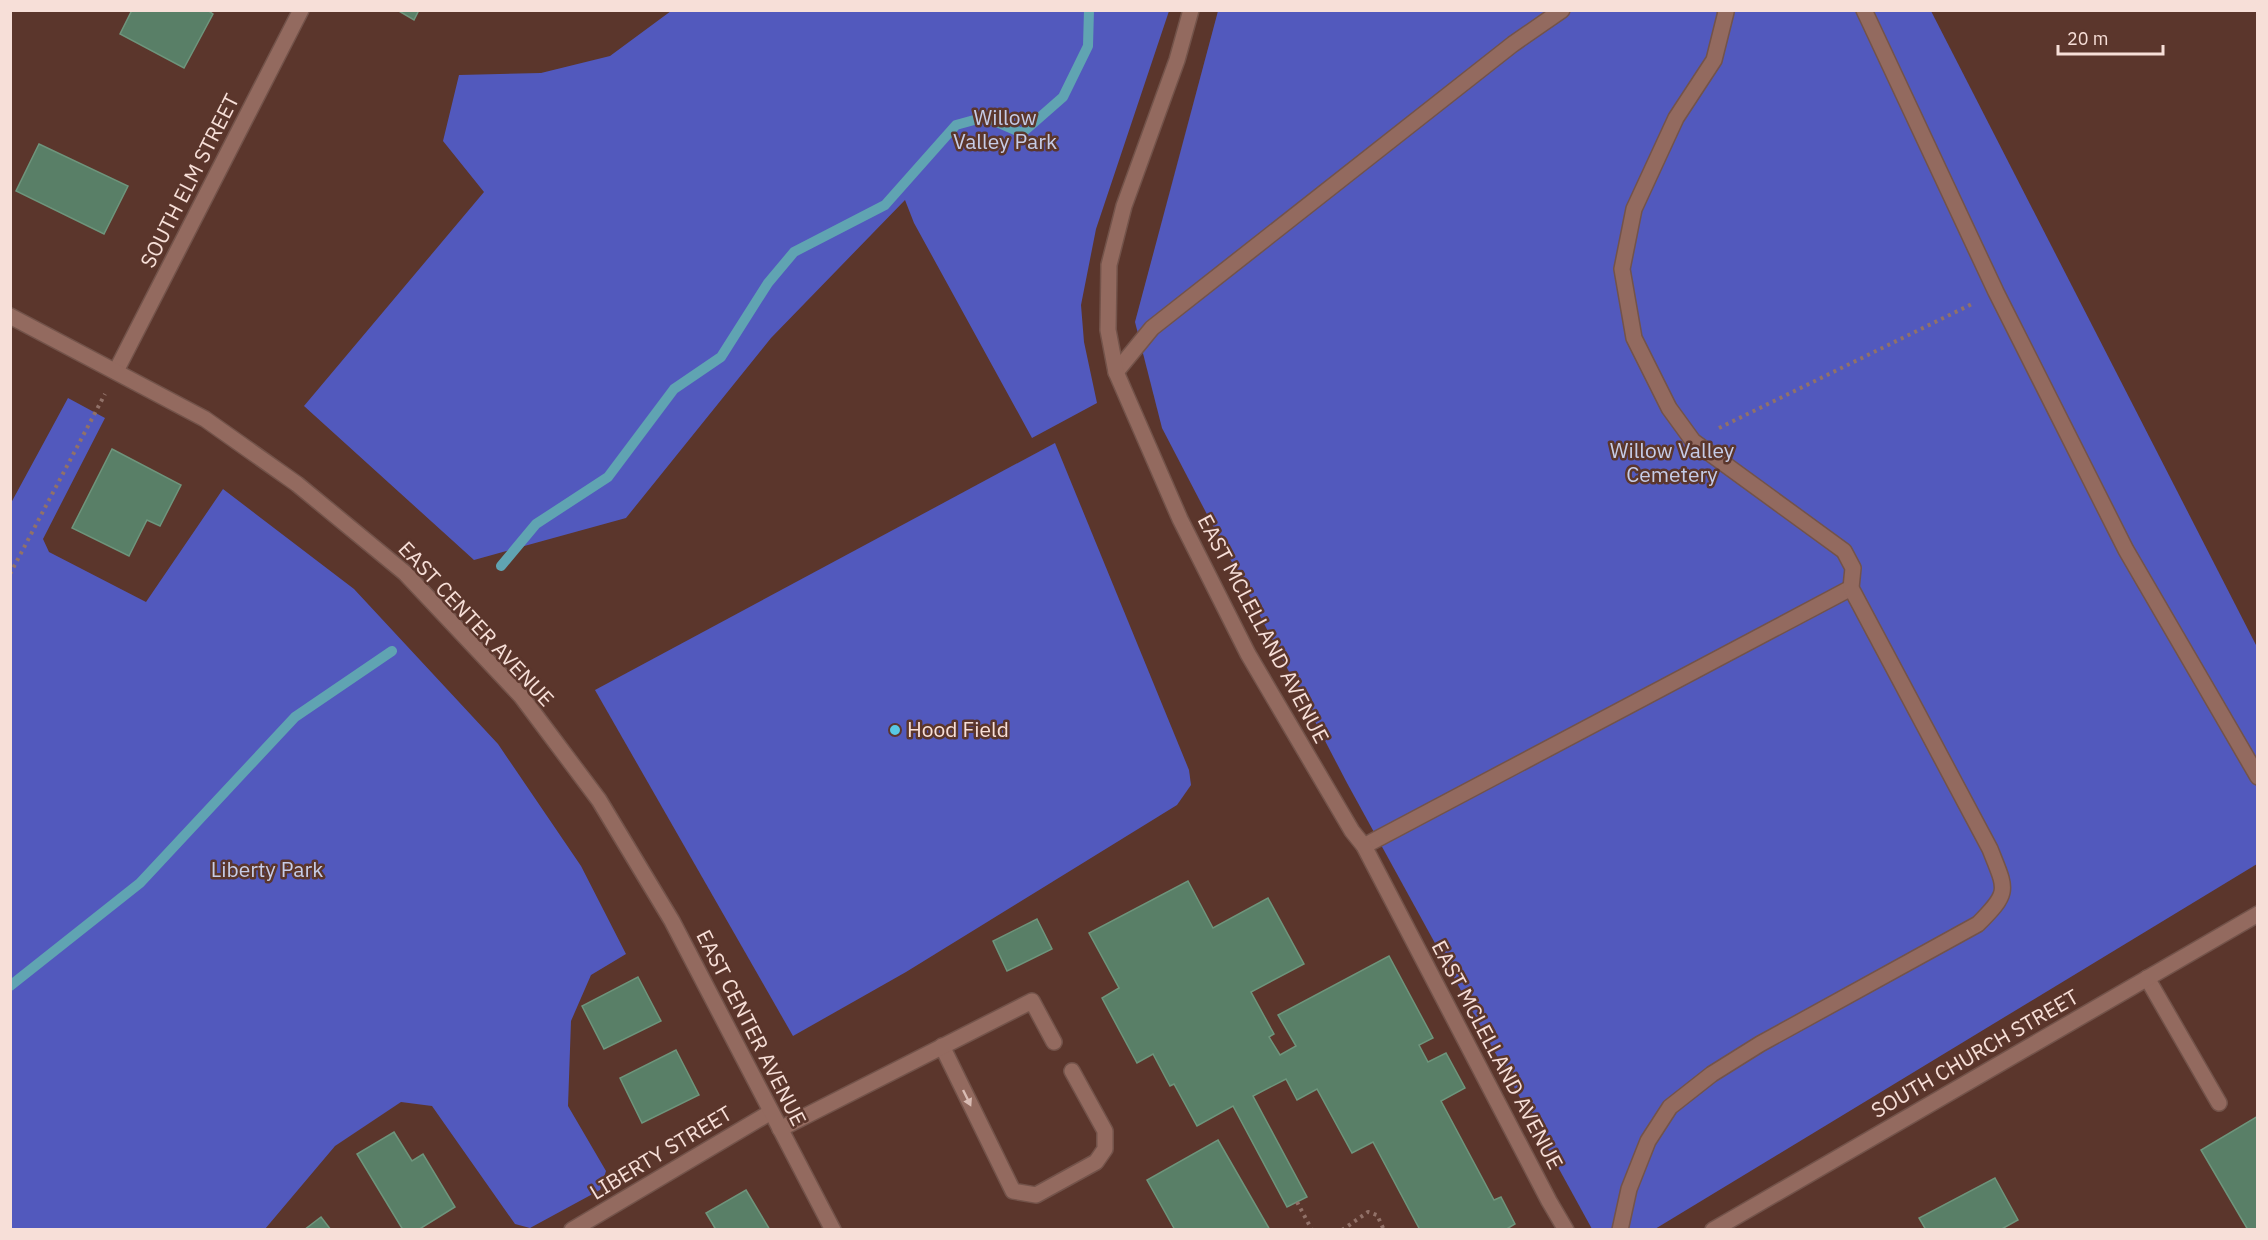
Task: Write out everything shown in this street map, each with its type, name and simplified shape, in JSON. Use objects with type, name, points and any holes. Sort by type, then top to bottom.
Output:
[{"type":"street","name":"SOUTH ELM STREET","points":[[116,371],[301,10]]},
{"type":"street","name":"EAST MCLELLAND AVENUE","points":[[1191,10],[1178,60],[1124,206],[1109,265],[1108,330],[1116,372],[1180,519],[1248,654],[1352,831],[1364,846],[1566,1230]]},
{"type":"street","points":[[1116,372],[1152,328],[1513,44],[1562,10]]},
{"type":"street","points":[[1620,1230],[1629,1189],[1648,1141],[1670,1107],[1712,1074],[1760,1044],[1978,924],[1998,904],[2004,886],[1990,849],[1851,588],[1853,568],[1844,551],[1693,441],[1669,408],[1634,338],[1623,269],[1634,209],[1676,118],[1714,60],[1725,10]]},
{"type":"street","points":[[1864,10],[1996,292],[2126,550],[2258,777]]},
{"type":"street","name":"EAST CENTER AVENUE","points":[[10,316],[205,419],[297,484],[405,573],[520,696],[599,800],[672,921],[833,1230]]},
{"type":"street","points":[[1364,846],[1851,588]]},
{"type":"street","name":"SOUTH CHURCH STREET","points":[[1713,1230],[2258,914]]},
{"type":"street","points":[[2147,978],[2218,1103]]},
{"type":"street","points":[[780,1129],[1032,1000],[1054,1042]]},
{"type":"street","points":[[942,1046],[1013,1191],[1036,1195],[1096,1162],[1105,1149],[1105,1131],[1072,1071]]},
{"type":"street","name":"LIBERTY STREET","points":[[572,1230],[771,1112]]},
{"type":"path","points":[[1693,441],[1996,292]]},
{"type":"path","points":[[10,574],[116,371]]},
{"type":"path","points":[[1297,1202],[1312,1230]]},
{"type":"path","points":[[1342,1230],[1368,1212],[1377,1215],[1384,1230]]},
{"type":"green space","name":"Willow Valley Park","points":[[671,11],[1169,11],[1096,229],[1081,305],[1084,342],[1097,403],[1032,438],[914,223],[905,200],[771,338],[626,518],[474,560],[304,406],[484,192],[443,141],[459,75],[541,73],[610,56]]},
{"type":"green space","name":"Willow Valley Cemetery","points":[[1218,11],[1931,11],[2257,647],[2257,864],[1655,1229],[1592,1229],[1347,783],[1162,428],[1135,322]]},
{"type":"green space","name":"Liberty Park","points":[[68,398],[105,418],[43,539],[49,552],[146,602],[223,489],[354,589],[498,744],[581,866],[626,954],[591,975],[571,1021],[568,1106],[606,1171],[600,1190],[530,1228],[515,1224],[432,1106],[401,1102],[335,1146],[265,1229],[11,1229],[11,503]]},
{"type":"green space","name":"Hood Field","points":[[1055,443],[1189,770],[1191,785],[1177,805],[906,972],[793,1036],[595,690]]},
{"type":"building","points":[[132,10],[207,10],[213,14],[184,68],[120,34]]},
{"type":"building","points":[[397,10],[419,10],[414,20]]},
{"type":"building","points":[[39,144],[128,186],[104,234],[16,191]]},
{"type":"building","points":[[112,449],[181,485],[160,526],[147,520],[129,556],[72,528]]},
{"type":"building","points":[[1188,881],[1213,928],[1268,898],[1304,964],[1251,992],[1274,1034],[1269,1037],[1280,1055],[1296,1046],[1278,1015],[1389,956],[1433,1038],[1419,1045],[1428,1062],[1446,1053],[1465,1088],[1441,1101],[1494,1200],[1501,1197],[1515,1224],[1505,1230],[1420,1230],[1373,1142],[1352,1153],[1317,1089],[1297,1100],[1286,1079],[1253,1096],[1307,1197],[1287,1207],[1233,1106],[1197,1126],[1174,1084],[1170,1086],[1153,1054],[1137,1063],[1102,998],[1119,988],[1089,933]]},
{"type":"building","points":[[1037,919],[1052,949],[1007,971],[993,941]]},
{"type":"building","points":[[638,977],[661,1021],[604,1049],[582,1006]]},
{"type":"building","points":[[676,1050],[699,1095],[642,1123],[620,1078]]},
{"type":"building","points":[[2258,1116],[2258,1230],[2248,1230],[2201,1150]]},
{"type":"building","points":[[394,1132],[412,1161],[423,1154],[455,1207],[418,1230],[403,1230],[357,1154]]},
{"type":"building","points":[[1218,1140],[1270,1230],[1175,1230],[1147,1180]]},
{"type":"building","points":[[1995,1178],[2018,1220],[2000,1230],[1926,1230],[1919,1218]]},
{"type":"building","points":[[746,1190],[770,1230],[711,1230],[715,1228],[706,1213]]},
{"type":"building","points":[[321,1217],[331,1230],[304,1230]]},
{"type":"waterway","points":[[501,566],[536,524],[608,477],[674,389],[721,357],[768,283],[794,252],[885,205],[956,125],[985,117],[1022,133],[1063,97],[1088,46],[1089,10]]},
{"type":"waterway","points":[[10,986],[140,883],[295,717],[392,651]]},
{"type":"place","name":"Hood Field","points":[[895,730]]}]
